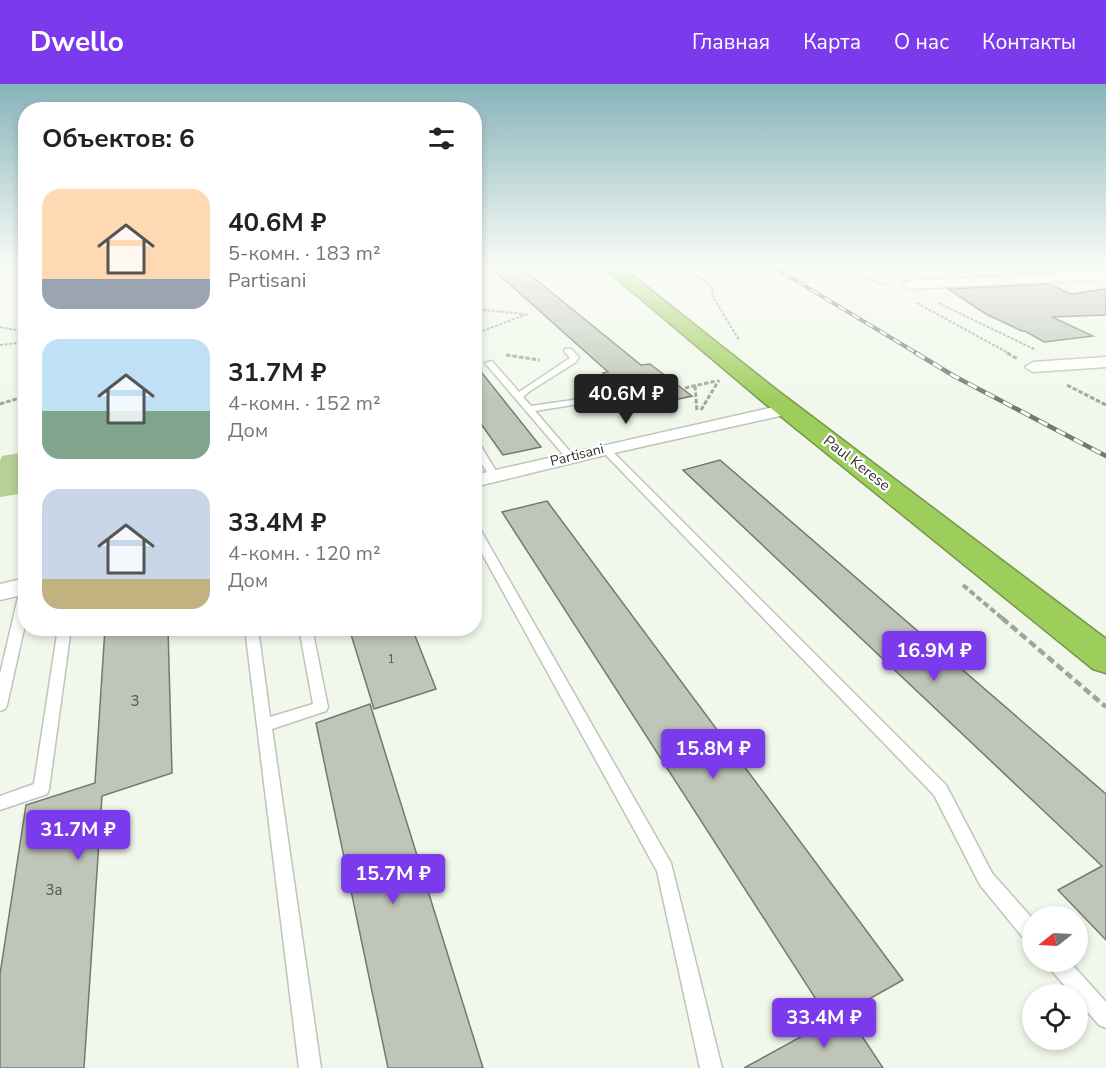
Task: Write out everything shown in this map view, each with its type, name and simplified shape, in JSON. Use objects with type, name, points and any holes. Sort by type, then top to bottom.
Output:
[{"type":"highway","name":"Paul Kerese","points":[[666,311],[1106,659]]},
{"type":"street","points":[[1033,367],[1106,362]]},
{"type":"street","name":"Partisani","points":[[482,479],[605,448],[787,409]]},
{"type":"street","points":[[0,592],[18,589]]},
{"type":"lane","points":[[519,397],[575,357],[568,351]]},
{"type":"lane","points":[[489,363],[570,457]]},
{"type":"lane","points":[[529,409],[591,399]]},
{"type":"lane","points":[[605,448],[940,790],[986,879],[1022,921]]},
{"type":"lane","points":[[482,456],[494,476]]},
{"type":"lane","points":[[482,543],[665,869],[711,1068]]},
{"type":"lane","points":[[0,705],[18,623]]},
{"type":"lane","points":[[0,803],[41,789],[64,636]]},
{"type":"lane","points":[[252,636],[310,1068]]},
{"type":"lane","points":[[264,724],[321,707],[307,636]]},
{"type":"lane","points":[[1066,972],[1106,1018]]},
{"type":"path","points":[[482,331],[528,314],[495,311]]},
{"type":"path","points":[[932,311],[1106,405]]},
{"type":"path","points":[[954,311],[1050,358],[1076,364]]},
{"type":"path","points":[[0,327],[18,330]]},
{"type":"path","points":[[0,345],[18,343]]},
{"type":"path","points":[[499,354],[548,361],[561,366]]},
{"type":"path","points":[[686,388],[720,380],[698,414],[695,386]]},
{"type":"path","points":[[0,404],[18,400]]},
{"type":"green space","points":[[18,453],[18,494],[0,497],[2,456]]},
{"type":"building","points":[[539,311],[574,311],[641,365],[650,364],[692,396],[642,407],[603,373],[608,372]]},
{"type":"building","points":[[981,311],[1106,311],[1106,315],[1052,317],[1093,336],[1044,342]]},
{"type":"building","points":[[482,373],[541,447],[503,455],[482,425]]},
{"type":"building","points":[[720,460],[1106,794],[1106,940],[1088,921],[1088,906],[1073,906],[1058,890],[1102,866],[683,470]]},
{"type":"building","points":[[547,501],[903,980],[830,1021],[502,512]]},
{"type":"building","points":[[104,636],[168,636],[172,773],[102,796],[84,1068],[0,1068],[0,974],[26,805],[95,783]]},
{"type":"building","points":[[351,636],[415,636],[436,689],[374,709]]},
{"type":"building","points":[[370,704],[483,1068],[388,1068],[316,723]]},
{"type":"building","points":[[846,1012],[883,1068],[744,1068]]},
{"type":"railway","points":[[846,311],[918,354]]},
{"type":"railway","points":[[916,353],[954,376],[1106,456]]}]
